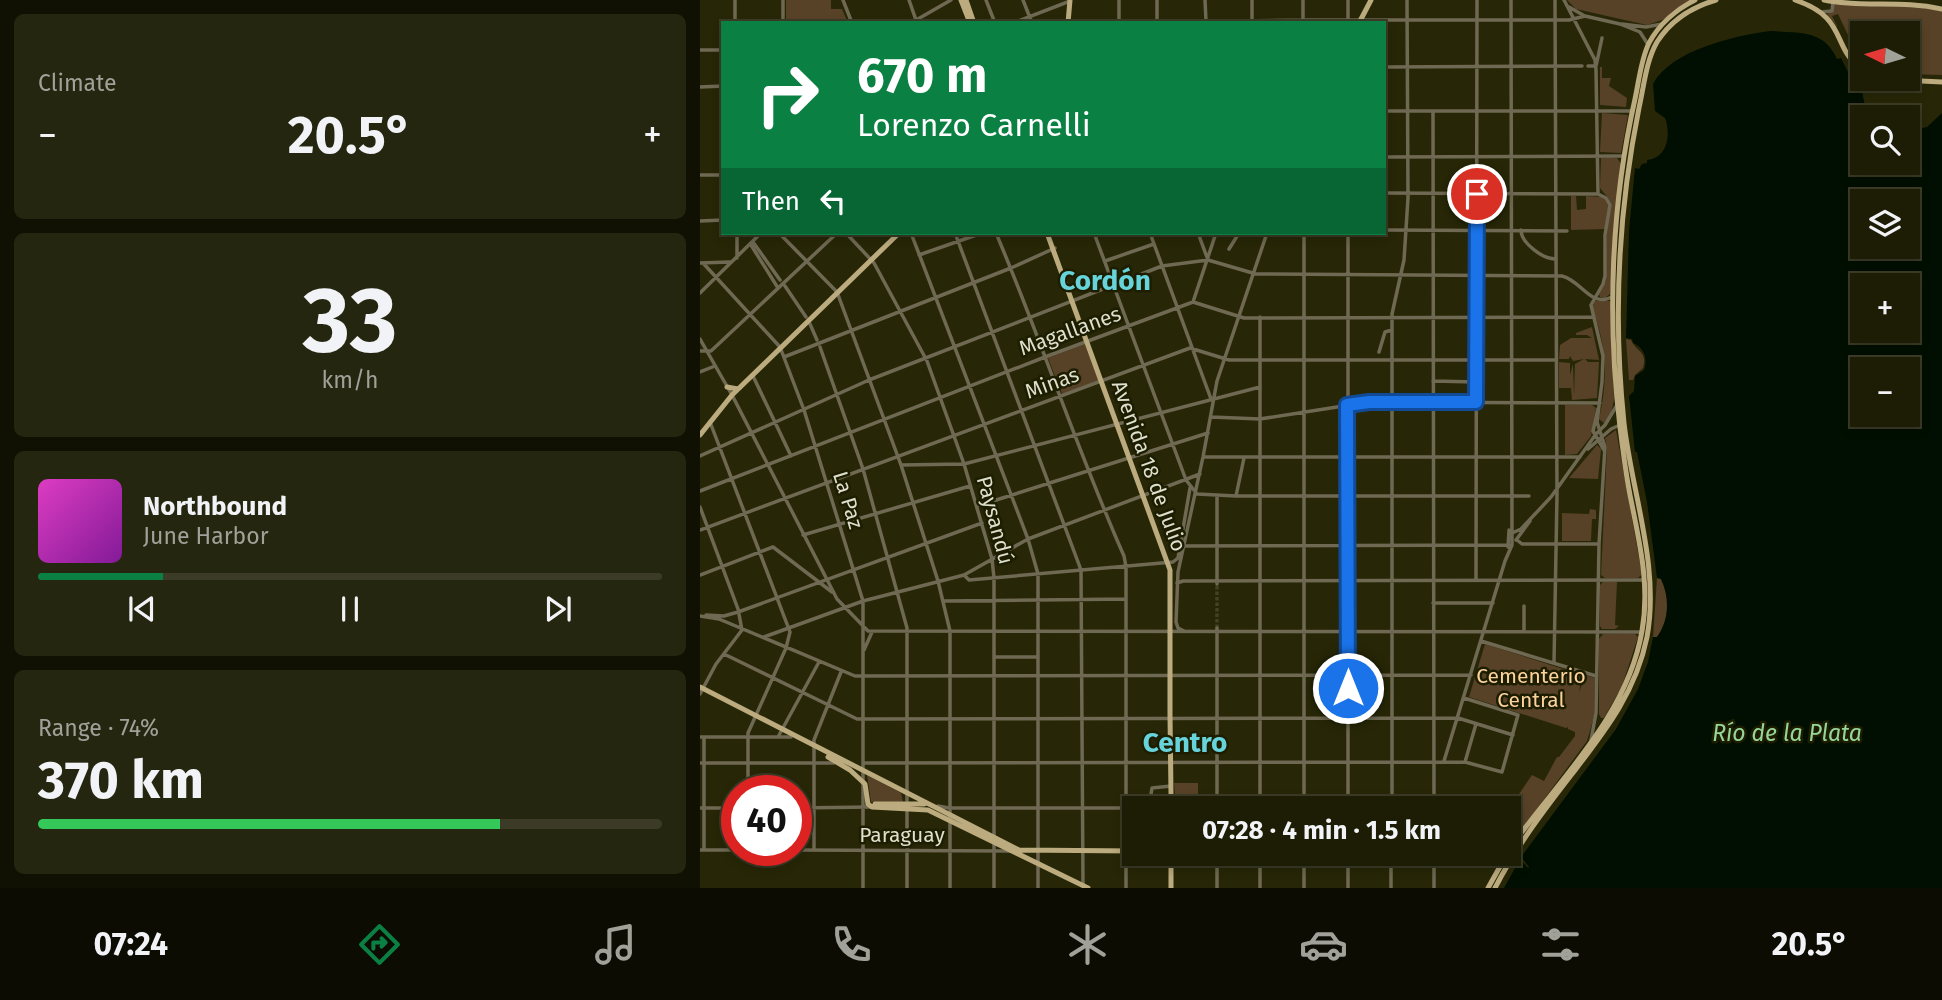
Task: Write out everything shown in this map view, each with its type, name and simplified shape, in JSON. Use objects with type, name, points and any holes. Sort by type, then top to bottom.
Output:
[{"type":"main road","points":[[963,0],[971,21]]},
{"type":"main road","points":[[1358,21],[1369,0]]},
{"type":"main road","points":[[1521,838],[1616,716],[1633,684],[1645,632],[1650,600],[1649,565],[1618,403],[1614,296],[1617,229],[1648,46],[1663,24],[1687,3],[1695,0]]},
{"type":"main road","points":[[1635,112],[1654,47],[1670,26],[1692,9],[1716,0]]},
{"type":"main road","points":[[1795,0],[1821,12],[1832,22],[1850,56]]},
{"type":"main road","points":[[1824,0],[1906,1],[1942,9]]},
{"type":"main road","points":[[1068,21],[1070,1]]},
{"type":"main road","points":[[1920,81],[1942,82]]},
{"type":"main road","points":[[1521,836],[1603,725],[1630,675],[1645,632],[1646,580],[1622,425],[1618,306],[1628,157]]},
{"type":"main road","points":[[700,435],[737,389],[898,235]]},
{"type":"main road","name":"Avenida 18 de Julio","points":[[1049,235],[1174,575],[1175,614],[1171,632]]},
{"type":"main road","points":[[727,387],[737,389]]},
{"type":"main road","name":"Avenida 18 de Julio","points":[[1170,564],[1171,794]]},
{"type":"main road","points":[[701,690],[780,732],[863,766],[1009,851],[1085,887]]},
{"type":"main road","points":[[780,732],[814,747],[863,782]]},
{"type":"main road","name":"La Paz","points":[[863,782],[867,788],[868,806]]},
{"type":"main road","points":[[868,806],[931,805]]},
{"type":"main road","points":[[906,806],[949,814]]},
{"type":"main road","points":[[993,840],[1019,850],[1122,851]]},
{"type":"main road","points":[[1171,866],[1171,888]]},
{"type":"main road","points":[[1488,888],[1501,866]]},
{"type":"main road","points":[[1495,888],[1503,866]]},
{"type":"street","points":[[735,0],[735,21]]},
{"type":"street","points":[[783,0],[783,21]]},
{"type":"street","points":[[843,0],[851,21]]},
{"type":"street","points":[[909,0],[916,21],[951,0]]},
{"type":"street","points":[[986,0],[994,21]]},
{"type":"street","points":[[1023,0],[1031,21]]},
{"type":"street","points":[[1119,0],[1120,21]]},
{"type":"street","points":[[1157,0],[1157,21]]},
{"type":"street","points":[[1205,0],[1206,21]]},
{"type":"street","points":[[1252,0],[1252,21]]},
{"type":"street","points":[[1304,0],[1303,21],[1511,21],[1574,19],[1585,16]]},
{"type":"street","points":[[1348,0],[1348,21]]},
{"type":"street","points":[[1392,796],[1392,318],[1401,275],[1408,193],[1407,0]]},
{"type":"street","points":[[1476,579],[1477,0]]},
{"type":"street","points":[[1444,762],[1510,545],[1511,0]]},
{"type":"street","points":[[1554,663],[1555,0]]},
{"type":"street","points":[[1564,0],[1596,66]]},
{"type":"street","points":[[1692,9],[1695,0]]},
{"type":"street","points":[[1018,21],[1070,1]]},
{"type":"street","points":[[1821,12],[1832,10],[1832,1]]},
{"type":"street","points":[[1569,7],[1585,16],[1637,28],[1663,24]]},
{"type":"street","points":[[1637,28],[1648,46]]},
{"type":"street","points":[[1598,194],[1596,66],[1602,38]]},
{"type":"street","points":[[700,50],[721,50]]},
{"type":"street","points":[[1386,67],[1582,66]]},
{"type":"street","points":[[1588,66],[1596,66]]},
{"type":"street","points":[[700,87],[721,86]]},
{"type":"street","points":[[1386,111],[1635,112]]},
{"type":"street","points":[[1433,111],[1434,796]]},
{"type":"street","points":[[1386,157],[1628,157]]},
{"type":"street","points":[[700,175],[721,175]]},
{"type":"street","points":[[1386,193],[1598,194],[1606,198],[1610,207],[1605,235],[1605,281],[1591,305],[1603,356],[1597,422],[1605,447],[1599,544],[1596,713],[1590,743]]},
{"type":"street","points":[[700,221],[721,220]]},
{"type":"street","points":[[1386,230],[1567,231]]},
{"type":"street","points":[[1521,230],[1524,240],[1545,257],[1555,259]]},
{"type":"street","points":[[737,235],[737,258]]},
{"type":"street","points":[[700,293],[759,235]]},
{"type":"street","points":[[781,235],[837,292],[901,465],[938,581],[950,631],[950,888]]},
{"type":"street","points":[[700,351],[711,351],[835,235]]},
{"type":"street","name":"Paysandú","points":[[848,235],[871,260],[926,358],[964,464],[992,559],[994,888]]},
{"type":"street","points":[[912,235],[1012,495],[1038,574],[1038,888]]},
{"type":"street","points":[[956,235],[1082,570],[1082,851],[1085,887]]},
{"type":"street","points":[[919,255],[976,235]]},
{"type":"street","points":[[997,235],[1103,510],[1124,556],[1125,796]]},
{"type":"street","points":[[1095,235],[1186,480],[1195,492],[1217,496],[1529,496]]},
{"type":"street","points":[[1151,235],[1213,399]]},
{"type":"street","points":[[1199,235],[1208,260]]},
{"type":"street","points":[[1215,235],[1193,302],[1239,317],[1593,317]]},
{"type":"street","points":[[1229,249],[1238,235]]},
{"type":"street","points":[[964,575],[969,580],[1170,564],[1178,558],[1203,457],[1213,399],[1266,235]]},
{"type":"street","points":[[1304,235],[1304,796]]},
{"type":"street","points":[[1348,235],[1348,796]]},
{"type":"street","points":[[752,243],[780,280]]},
{"type":"street","points":[[752,243],[778,288]]},
{"type":"street","points":[[1105,261],[1154,244]]},
{"type":"street","points":[[784,357],[1054,249]]},
{"type":"street","points":[[700,456],[869,380],[1162,266],[1208,260],[1254,274],[1555,276],[1568,277],[1594,298],[1605,300],[1614,296]]},
{"type":"street","points":[[701,263],[732,262]]},
{"type":"street","name":"La Paz","points":[[701,263],[780,347],[816,447],[863,601],[863,782]]},
{"type":"street","points":[[785,286],[806,317]]},
{"type":"street","name":"Magallanes","points":[[700,491],[1193,302]]},
{"type":"street","points":[[1260,317],[1260,796]]},
{"type":"street","points":[[810,324],[817,340]]},
{"type":"street","points":[[1379,352],[1385,332],[1392,330]]},
{"type":"street","points":[[700,339],[732,395],[834,593],[844,607],[872,632],[1645,632]]},
{"type":"street","points":[[820,347],[863,469],[906,632],[907,888]]},
{"type":"street","points":[[1193,348],[1225,359],[1555,360]]},
{"type":"street","name":"Minas","points":[[700,530],[897,455],[1193,348]]},
{"type":"street","points":[[700,372],[715,366]]},
{"type":"street","points":[[752,374],[792,456]]},
{"type":"street","points":[[1433,381],[1476,382]]},
{"type":"street","points":[[901,465],[964,464],[1260,387]]},
{"type":"street","points":[[1211,417],[1260,419],[1347,405],[1392,402],[1600,403]]},
{"type":"street","points":[[1600,403],[1594,424],[1596,439],[1602,446],[1604,455]]},
{"type":"street","points":[[1181,546],[1510,545],[1517,540],[1596,439],[1618,403]]},
{"type":"street","points":[[710,422],[790,632],[786,648],[748,737],[748,775]]},
{"type":"street","points":[[1597,422],[1605,425]]},
{"type":"street","points":[[1596,439],[1622,425]]},
{"type":"street","points":[[976,506],[1208,433]]},
{"type":"street","points":[[1203,457],[1580,457]]},
{"type":"street","points":[[1236,496],[1244,458]]},
{"type":"street","points":[[762,638],[863,601],[964,575],[1028,539],[1199,474]]},
{"type":"street","points":[[803,535],[970,486]]},
{"type":"street","points":[[1181,546],[1191,488]]},
{"type":"street","points":[[1217,496],[1217,582]]},
{"type":"street","points":[[1547,499],[1556,503]]},
{"type":"street","points":[[700,507],[742,629],[701,690]]},
{"type":"street","points":[[1510,534],[1519,531],[1530,520]]},
{"type":"street","points":[[700,616],[724,616],[738,612],[982,523]]},
{"type":"street","points":[[1517,540],[1522,544],[1599,544]]},
{"type":"street","name":"Avenida 18 de Julio","points":[[1181,546],[1175,614],[1176,625],[1186,632]]},
{"type":"street","points":[[700,575],[773,547],[834,593]]},
{"type":"street","points":[[1177,583],[1348,579],[1646,580]]},
{"type":"street","points":[[943,601],[1126,599]]},
{"type":"street","points":[[1433,603],[1493,603]]},
{"type":"street","points":[[1524,606],[1524,631]]},
{"type":"street","points":[[700,616],[717,619],[841,671],[863,676],[1471,675]]},
{"type":"street","points":[[1217,630],[1217,796]]},
{"type":"street","points":[[863,652],[872,632]]},
{"type":"street","points":[[1481,641],[1597,676]]},
{"type":"street","points":[[724,654],[851,718],[1458,719],[1513,735]]},
{"type":"street","points":[[994,657],[1038,657]]},
{"type":"street","points":[[721,850],[702,850],[702,737],[748,737],[780,732],[819,662]]},
{"type":"street","points":[[814,850],[814,738],[841,671]]},
{"type":"street","points":[[863,766],[906,763],[1465,762],[1502,772],[1518,715],[1464,698]]},
{"type":"street","points":[[1596,713],[1603,725]]},
{"type":"street","points":[[1465,762],[1476,724]]},
{"type":"street","points":[[702,763],[838,762]]},
{"type":"street","points":[[1151,796],[1152,788],[1171,786]]},
{"type":"street","points":[[814,808],[868,806]]},
{"type":"street","name":"La Paz","points":[[863,888],[862,850],[868,806]]},
{"type":"street","points":[[702,808],[721,808]]},
{"type":"street","points":[[949,814],[993,808],[1122,808]]},
{"type":"street","name":"Paraguay","points":[[814,850],[1009,851]]},
{"type":"street","points":[[1125,866],[1126,888]]},
{"type":"street","points":[[1217,866],[1217,888]]},
{"type":"street","points":[[1260,866],[1260,888]]},
{"type":"street","points":[[1304,866],[1304,888]]},
{"type":"street","points":[[1348,866],[1348,888]]},
{"type":"street","points":[[1391,866],[1391,888]]},
{"type":"street","points":[[1434,866],[1434,888]]},
{"type":"green space","points":[[786,0],[831,0],[831,9],[842,9],[847,21],[786,21]]},
{"type":"green space","points":[[1567,0],[1690,0],[1665,19],[1647,25],[1576,9]]},
{"type":"green space","points":[[1893,3],[1942,11],[1942,75],[1920,74],[1920,21],[1850,21],[1850,39],[1838,14],[1832,16],[1838,28],[1827,14],[1833,12],[1834,4]]},
{"type":"green space","points":[[1600,67],[1602,78],[1611,78],[1609,86],[1627,98],[1626,107],[1600,105]]},
{"type":"green space","points":[[1602,113],[1628,115],[1621,153],[1600,152]]},
{"type":"green space","points":[[1601,158],[1617,158],[1621,164],[1610,294],[1605,298],[1599,294],[1606,280],[1607,233],[1611,205],[1600,188]]},
{"type":"green space","points":[[1571,196],[1576,196],[1577,210],[1586,209],[1586,196],[1604,197],[1609,206],[1605,229],[1571,230]]},
{"type":"green space","points":[[1595,301],[1611,301],[1614,400],[1611,414],[1604,423],[1599,419],[1605,377],[1601,336],[1592,308]]},
{"type":"green space","points":[[1592,327],[1599,360],[1585,359],[1588,362],[1599,362],[1597,398],[1572,400],[1571,388],[1559,388],[1559,362],[1570,363],[1570,375],[1573,364],[1574,395],[1575,364],[1584,359],[1573,361],[1570,356],[1569,359],[1559,359],[1560,345],[1571,338],[1592,338],[1576,333]]},
{"type":"green space","points":[[1626,339],[1631,340],[1644,358],[1643,368],[1633,380],[1629,380]]},
{"type":"green space","points":[[1085,344],[1099,381],[1062,394],[1048,358]]},
{"type":"green space","points":[[1565,405],[1592,405],[1596,408],[1591,436],[1577,454],[1565,455]]},
{"type":"green space","points":[[1616,430],[1642,574],[1638,578],[1605,578],[1601,575],[1607,449],[1605,438]]},
{"type":"green space","points":[[1597,445],[1601,449],[1598,479],[1569,478]]},
{"type":"green space","points":[[1590,509],[1596,510],[1596,519],[1592,519],[1591,541],[1562,541],[1562,513],[1589,514]]},
{"type":"green space","points":[[1657,578],[1661,579],[1664,586],[1667,609],[1661,630],[1657,637],[1653,637]]},
{"type":"green space","points":[[1603,582],[1617,582],[1615,625],[1619,626],[1615,629],[1602,629],[1600,626],[1600,585]]},
{"type":"green space","points":[[1603,634],[1635,634],[1638,637],[1622,686],[1604,718],[1601,718],[1599,639]]},
{"type":"green space","name":"Cementerio Central","points":[[1485,644],[1582,675],[1579,693],[1585,675],[1595,678],[1594,717],[1587,741],[1521,831],[1521,796],[1518,796],[1532,775],[1544,781],[1557,757],[1575,736],[1575,732],[1568,727],[1469,697]]},
{"type":"green space","points":[[867,775],[901,793],[903,802],[871,802]]},
{"type":"green space","points":[[1174,783],[1198,783],[1198,796],[1175,796]]},
{"type":"water","name":"Río de la Plata","points":[[1770,31],[1809,34],[1825,42],[1837,59],[1841,58],[1850,76],[1850,91],[1862,91],[1865,105],[1850,105],[1850,175],[1920,175],[1920,128],[1927,127],[1942,113],[1942,888],[1504,888],[1516,866],[1521,866],[1521,860],[1529,867],[1521,857],[1616,729],[1638,689],[1648,662],[1653,637],[1657,637],[1661,631],[1666,617],[1666,594],[1661,579],[1657,578],[1647,502],[1635,452],[1629,396],[1634,391],[1635,376],[1644,370],[1645,366],[1642,351],[1632,339],[1626,338],[1629,231],[1635,168],[1639,169],[1647,160],[1660,155],[1666,144],[1668,131],[1665,118],[1655,111],[1653,84],[1674,62],[1722,41]]},
{"type":"tunnel","points":[[1217,584],[1217,628]]},
{"type":"district","name":"Cordón","points":[[1105,280]]},
{"type":"district","name":"Centro","points":[[1185,742]]},
{"type":"route","points":[[1348,688],[1347,405],[1369,402],[1476,402],[1477,194]]}]
